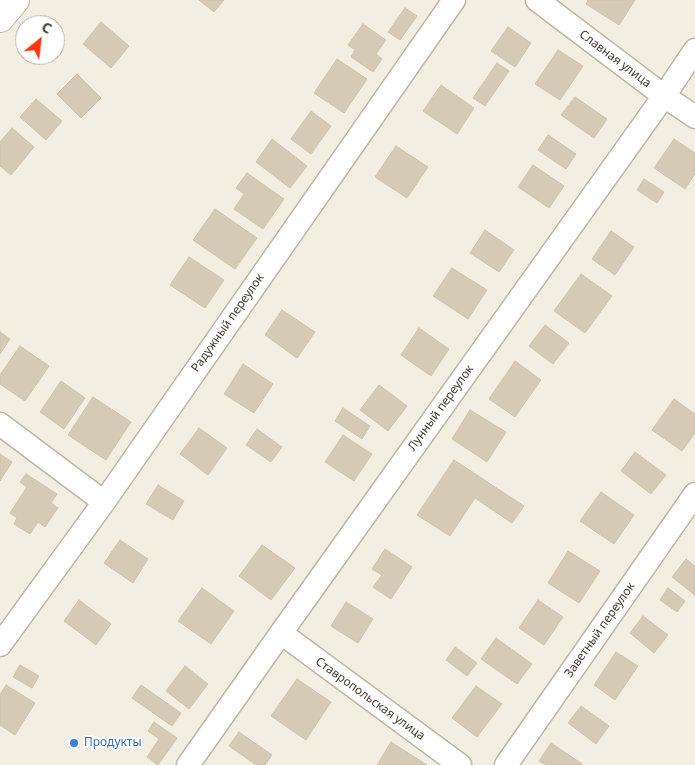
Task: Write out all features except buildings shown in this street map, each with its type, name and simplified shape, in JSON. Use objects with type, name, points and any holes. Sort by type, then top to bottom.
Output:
[{"type":"street","points":[[0,18],[15,0]]},
{"type":"street","name":"Радужный переулок","points":[[0,645],[104,502],[454,0]]},
{"type":"street","name":"Славная улица","points":[[537,0],[664,96],[695,117]]},
{"type":"street","name":"Лунный переулок","points":[[188,765],[695,50]]},
{"type":"street","points":[[0,424],[104,502]]},
{"type":"street","name":"Заветный переулок","points":[[506,765],[695,494]]},
{"type":"street","name":"Ставропольская улица","points":[[281,633],[460,765]]},
{"type":"place","name":"Продукты","points":[[74,743]]}]
